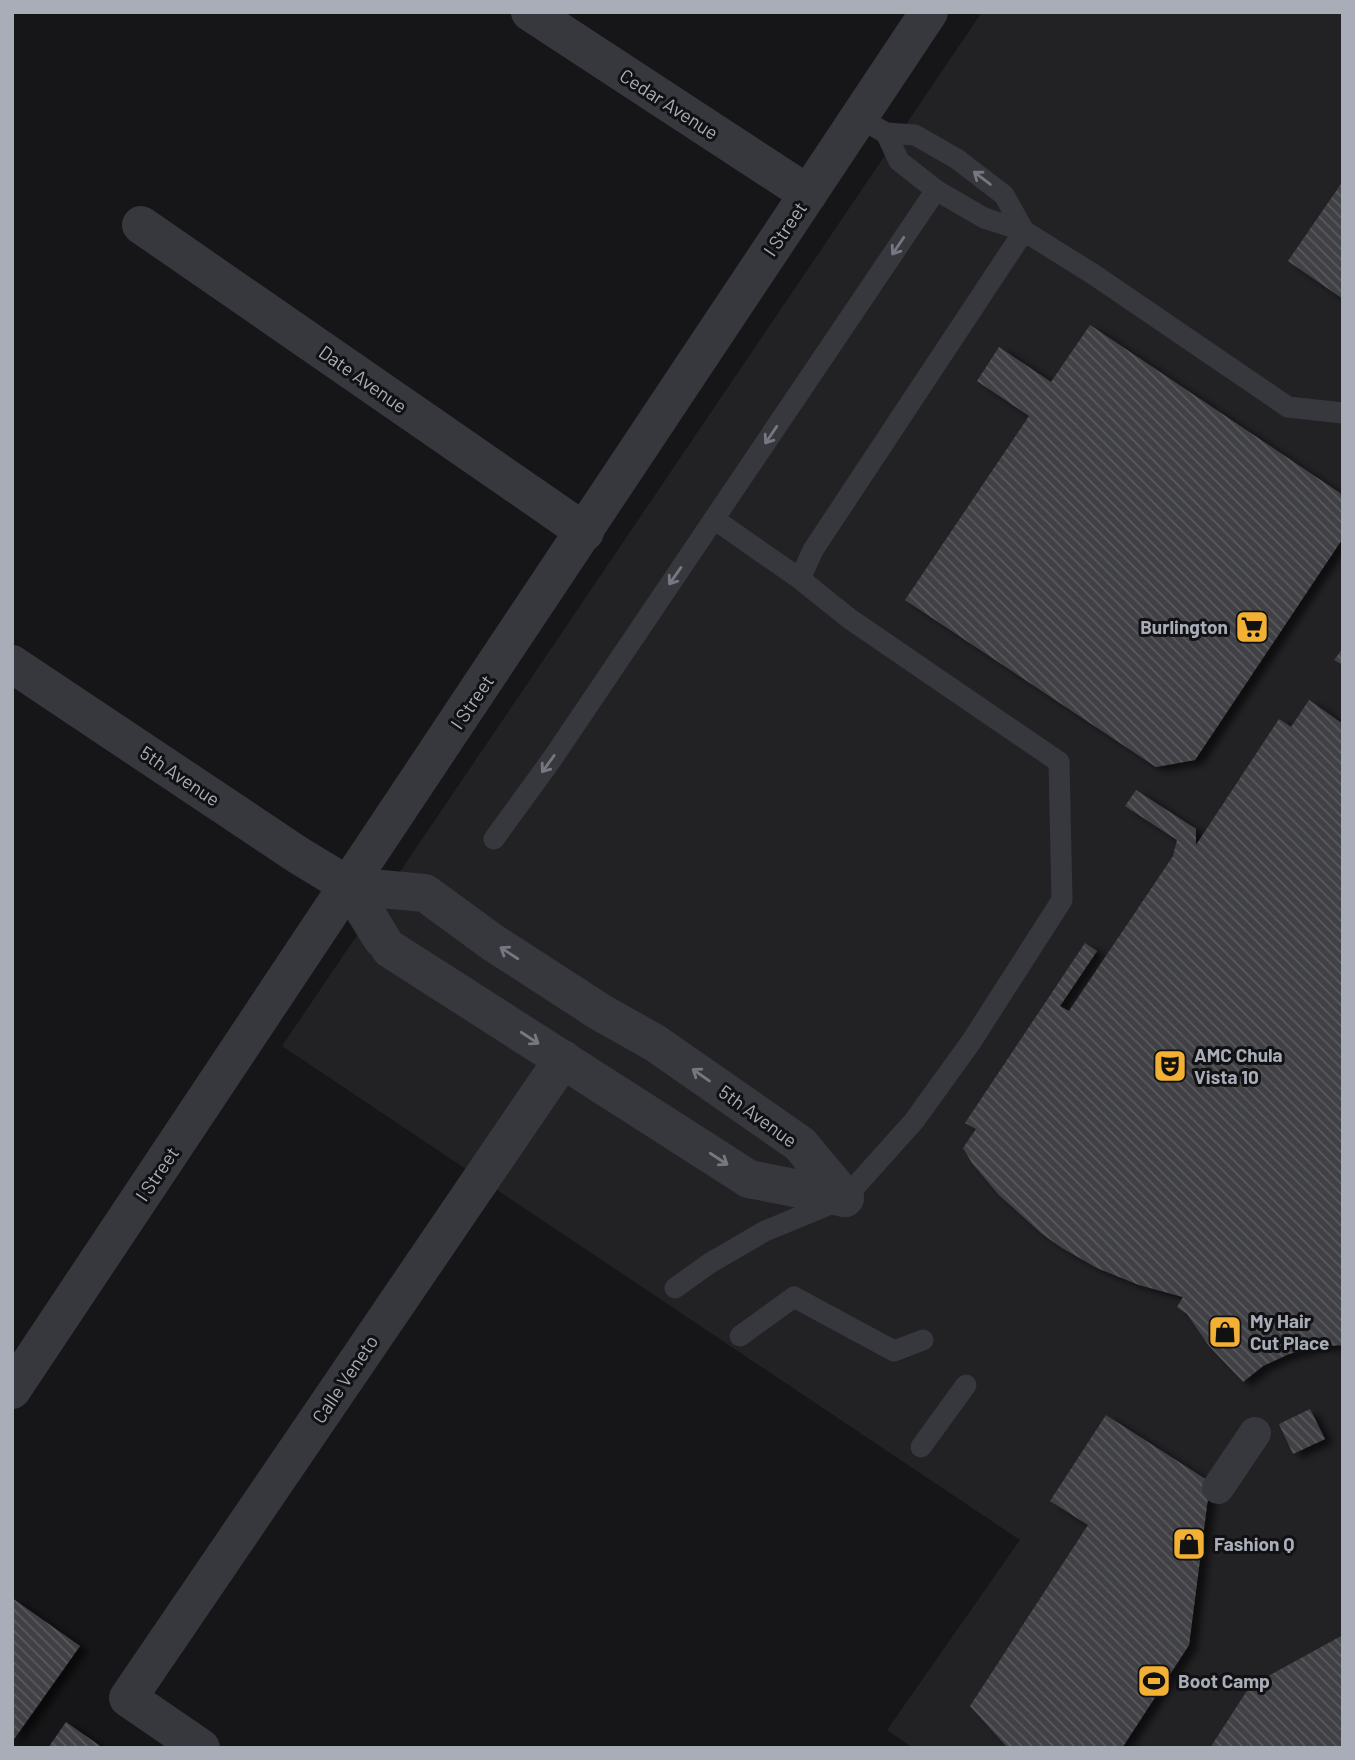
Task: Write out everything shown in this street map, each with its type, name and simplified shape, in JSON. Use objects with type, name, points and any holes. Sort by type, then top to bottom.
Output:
[{"type":"street","name":"Cedar Avenue","points":[[530,12],[808,194]]},
{"type":"street","name":"I Street","points":[[12,1390],[808,194],[872,126],[929,12]]},
{"type":"street","name":"Date Avenue","points":[[141,225],[585,532]]},
{"type":"street","name":"5th Avenue","points":[[12,664],[298,855],[349,886],[425,893],[492,942],[600,1012],[655,1043],[800,1144],[845,1198]]},
{"type":"street","name":"5th Avenue","points":[[349,886],[386,944],[749,1178],[845,1198]]},
{"type":"street","name":"Calle Veneto","points":[[201,1748],[128,1698],[563,1059]]},
{"type":"street","points":[[1218,1488],[1255,1433]]},
{"type":"lane","points":[[872,126],[899,161],[936,190],[984,218],[1024,231],[1093,274],[1287,407],[1343,413]]},
{"type":"lane","points":[[872,126],[915,135],[957,159],[1004,195],[1024,231]]},
{"type":"lane","points":[[494,839],[552,759],[936,190]]},
{"type":"lane","points":[[800,579],[813,550],[1024,231]]},
{"type":"lane","points":[[675,1288],[710,1263],[765,1231],[845,1198],[914,1121],[971,1042],[1062,900],[1059,762],[850,619],[800,579],[714,519]]},
{"type":"lane","points":[[740,1336],[794,1297],[894,1351],[923,1340]]},
{"type":"lane","points":[[921,1447],[966,1385]]},
{"type":"shaded area","points":[[982,12],[1343,12],[1343,1748],[913,1748],[887,1730],[1020,1540],[282,1046]]},
{"type":"building","points":[[1343,181],[1343,299],[1288,261]]},
{"type":"building","points":[[1090,325],[1340,493],[1343,503],[1343,538],[1195,760],[1156,767],[905,600],[1029,416],[977,381],[999,347],[1051,382]]},
{"type":"building","points":[[1343,648],[1343,665],[1334,660]]},
{"type":"building","name":"AMC Chula Vista 10","points":[[1309,700],[1343,724],[1343,1345],[1315,1347],[1289,1354],[1263,1366],[1243,1382],[1209,1346],[1187,1314],[1177,1307],[1183,1297],[1139,1285],[1097,1268],[1041,1233],[999,1195],[963,1148],[976,1129],[965,1123],[1085,943],[1097,951],[1060,1006],[1069,1011],[1173,856],[1177,840],[1125,806],[1136,790],[1196,829],[1196,845],[1279,719],[1291,727]]},
{"type":"building","points":[[1310,1409],[1325,1439],[1293,1454],[1279,1424]]},
{"type":"building","points":[[1106,1415],[1210,1482],[1189,1645],[1122,1748],[1008,1748],[970,1706],[1088,1525],[1050,1501]]},
{"type":"building","points":[[12,1598],[80,1646],[12,1742]]},
{"type":"building","points":[[1343,1635],[1343,1748],[1210,1748],[1250,1686]]},
{"type":"building","points":[[66,1722],[103,1748],[48,1748]]},
{"type":"place","name":"Burlington","points":[[1252,627]]},
{"type":"place","name":"AMC Chula Vista 10","points":[[1170,1066]]},
{"type":"place","name":"My Hair Cut Place","points":[[1225,1332]]},
{"type":"place","name":"Fashion Q","points":[[1189,1544]]},
{"type":"place","name":"Boot Camp","points":[[1154,1681]]}]
